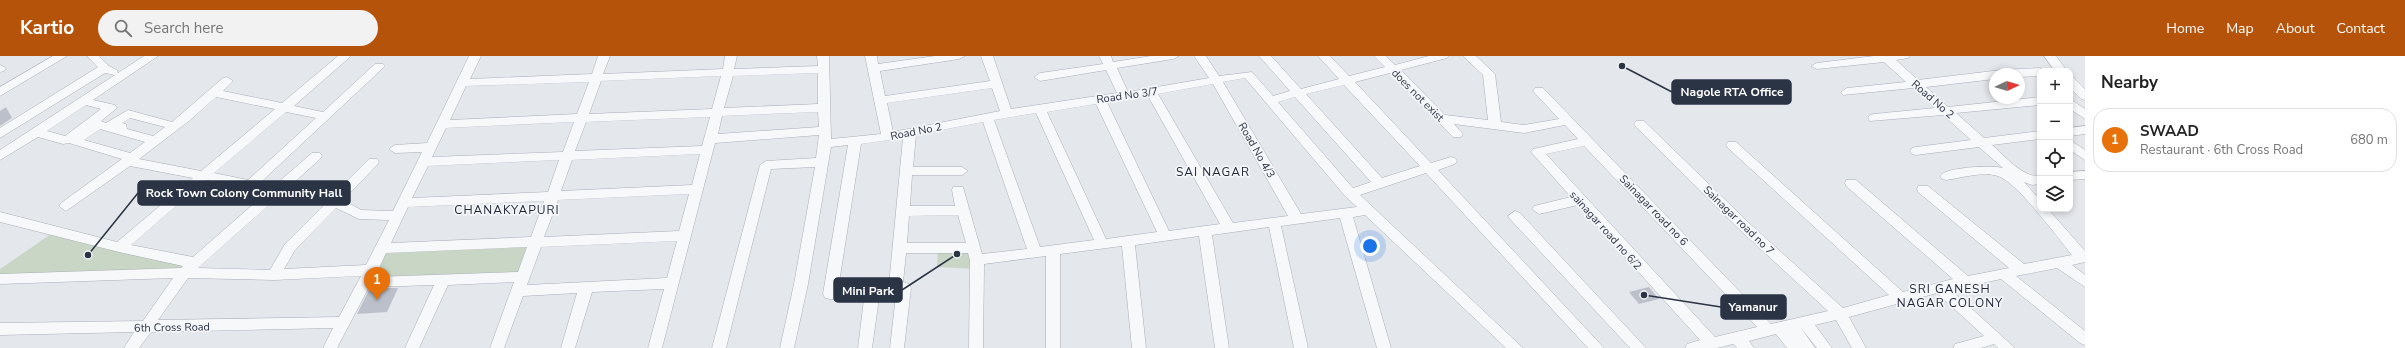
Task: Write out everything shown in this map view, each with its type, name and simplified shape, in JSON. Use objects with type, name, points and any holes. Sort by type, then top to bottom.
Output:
[{"type":"street","points":[[0,92],[61,56]]},
{"type":"street","points":[[0,156],[152,56]]},
{"type":"street","points":[[119,247],[345,56]]},
{"type":"street","points":[[330,348],[345,322],[382,248],[396,216],[474,56]]},
{"type":"street","points":[[496,348],[604,56]]},
{"type":"street","points":[[655,348],[728,72],[730,56]]},
{"type":"street","points":[[888,137],[872,62],[959,56]]},
{"type":"street","points":[[987,56],[1007,114]]},
{"type":"street","points":[[1040,77],[1108,61],[1173,56]]},
{"type":"street","name":"Road No 4/3","points":[[1200,56],[1216,80],[1297,219]]},
{"type":"street","points":[[1265,56],[1379,183]]},
{"type":"street","points":[[1324,56],[1428,169],[1597,348]]},
{"type":"street","name":"does not exist","points":[[1380,56],[1457,134]]},
{"type":"street","points":[[1443,56],[1346,79],[1270,100],[1350,193],[1516,348]]},
{"type":"street","points":[[1469,56],[1488,74],[1495,126]]},
{"type":"street","points":[[1817,66],[1904,56]]},
{"type":"street","points":[[2050,56],[2059,68]]},
{"type":"street","points":[[97,57],[106,68],[122,76]]},
{"type":"street","name":"Road No 2","points":[[1885,57],[2014,170],[2032,182],[2037,181]]},
{"type":"street","points":[[1108,61],[1124,96]]},
{"type":"street","points":[[462,83],[728,72],[823,62],[825,144],[801,284],[787,348]]},
{"type":"street","points":[[249,186],[379,66]]},
{"type":"street","points":[[0,134],[106,68]]},
{"type":"street","points":[[2025,73],[2037,72]]},
{"type":"street","name":"Road No 3/7","points":[[1007,114],[1151,92],[1248,74],[1270,100]]},
{"type":"street","points":[[1847,92],[1914,83],[1989,76]]},
{"type":"street","points":[[66,206],[100,178],[130,159],[174,126],[227,81]]},
{"type":"street","points":[[880,100],[997,84]]},
{"type":"street","points":[[2073,84],[2085,97]]},
{"type":"street","name":"Sainagar road no 6","points":[[1539,91],[1587,141],[1779,328]]},
{"type":"street","points":[[1151,92],[1229,228]]},
{"type":"street","points":[[214,93],[325,116]]},
{"type":"street","points":[[2073,99],[2085,97]]},
{"type":"street","points":[[1099,99],[1166,236]]},
{"type":"street","points":[[1874,118],[2037,102]]},
{"type":"street","points":[[37,132],[63,140],[69,139],[110,108],[91,103]]},
{"type":"street","points":[[2071,104],[2085,115]]},
{"type":"street","points":[[441,124],[824,108]]},
{"type":"street","points":[[1040,109],[1102,244]]},
{"type":"street","points":[[157,139],[111,124],[128,114],[174,126]]},
{"type":"street","name":"Road No 2","points":[[825,144],[888,137],[1007,114]]},
{"type":"street","points":[[987,117],[1035,252]]},
{"type":"street","points":[[1441,118],[1524,129],[1568,120]]},
{"type":"street","name":"Sainagar road no 7","points":[[1640,124],[1745,227],[1840,314],[1859,348]]},
{"type":"street","points":[[157,139],[100,125],[94,127],[74,141],[130,159],[202,176],[334,201],[359,214],[396,216]]},
{"type":"street","points":[[2073,132],[2085,130]]},
{"type":"street","points":[[422,162],[567,156],[709,144],[825,131]]},
{"type":"street","points":[[904,288],[896,285],[910,133]]},
{"type":"street","points":[[1916,151],[1982,141],[2037,135]]},
{"type":"street","points":[[855,141],[830,294],[872,294],[904,288]]},
{"type":"street","name":"sainagar road no 6/2","points":[[1587,141],[1537,152],[1579,200],[1712,344]]},
{"type":"street","points":[[1732,145],[1901,298]]},
{"type":"street","points":[[2073,146],[2085,156]]},
{"type":"street","points":[[395,149],[430,147]]},
{"type":"street","points":[[131,348],[184,273],[316,156]]},
{"type":"street","points":[[274,275],[290,247],[373,162]]},
{"type":"street","points":[[719,348],[766,165],[822,162]]},
{"type":"street","points":[[1350,193],[1451,162]]},
{"type":"street","points":[[1946,176],[1999,169],[2014,178],[2037,205]]},
{"type":"street","points":[[907,171],[962,170]]},
{"type":"street","points":[[2073,176],[2085,174]]},
{"type":"street","points":[[1851,183],[1965,281]]},
{"type":"street","points":[[403,203],[697,189]]},
{"type":"street","points":[[1923,189],[2020,269]]},
{"type":"street","points":[[958,190],[976,254],[976,348]]},
{"type":"street","points":[[1539,209],[1579,200]]},
{"type":"street","points":[[904,211],[963,210]]},
{"type":"street","points":[[900,248],[976,254],[1035,252],[1368,210]]},
{"type":"street","points":[[1692,348],[1805,323],[1939,287],[2020,269],[2060,263],[2084,257],[2043,212]]},
{"type":"street","points":[[1345,213],[1384,348]]},
{"type":"street","points":[[1515,216],[1639,348]]},
{"type":"street","points":[[1,218],[119,247],[195,263]]},
{"type":"street","points":[[1274,222],[1301,348]]},
{"type":"street","points":[[1205,231],[1222,348]]},
{"type":"street","points":[[382,248],[685,236]]},
{"type":"street","points":[[1128,240],[1139,348]]},
{"type":"street","points":[[1053,250],[1053,348]]},
{"type":"street","points":[[2060,263],[2085,282]]},
{"type":"street","points":[[0,279],[184,273],[368,276],[443,280],[523,277]]},
{"type":"street","points":[[2002,273],[2085,339]]},
{"type":"street","points":[[412,348],[443,280]]},
{"type":"street","points":[[518,291],[672,283]]},
{"type":"street","points":[[1939,287],[2003,343]]},
{"type":"street","points":[[568,348],[586,288]]},
{"type":"street","points":[[897,348],[904,288]]},
{"type":"street","points":[[865,348],[872,294]]},
{"type":"street","name":"6th Cross Road","points":[[0,330],[345,322]]},
{"type":"street","points":[[1805,323],[1825,348]]},
{"type":"street","points":[[1779,328],[1796,348]]},
{"type":"street","points":[[1779,328],[1808,348]]},
{"type":"street","points":[[1736,338],[1747,348]]},
{"type":"street","points":[[1960,348],[2003,343]]},
{"type":"green space","points":[[54,232],[195,263],[184,273],[0,279],[0,269]]},
{"type":"green space","points":[[530,245],[520,272],[371,277],[385,250]]},
{"type":"green space","points":[[938,248],[975,248],[977,269],[937,267]]},
{"type":"building","points":[[6,107],[12,118],[0,126],[0,111]]},
{"type":"building","points":[[1649,287],[1659,299],[1639,304],[1629,292]]},
{"type":"building","points":[[370,288],[398,288],[387,312],[357,314]]},
{"type":"place","name":"Nagole RTA Office","points":[[1622,66]]},
{"type":"place","name":"Mini Park","points":[[957,254]]},
{"type":"place","name":"Rock Town Colony Community Hall","points":[[88,255]]},
{"type":"place","name":"Yamanur","points":[[1644,295]]},
{"type":"place","name":"SWAAD","points":[[377,300]]},
{"type":"district","name":"SAI NAGAR","points":[[1213,172]]},
{"type":"district","name":"CHANAKYAPURI","points":[[507,210]]},
{"type":"district","name":"SRI GANESH NAGAR COLONY","points":[[1950,296]]}]
